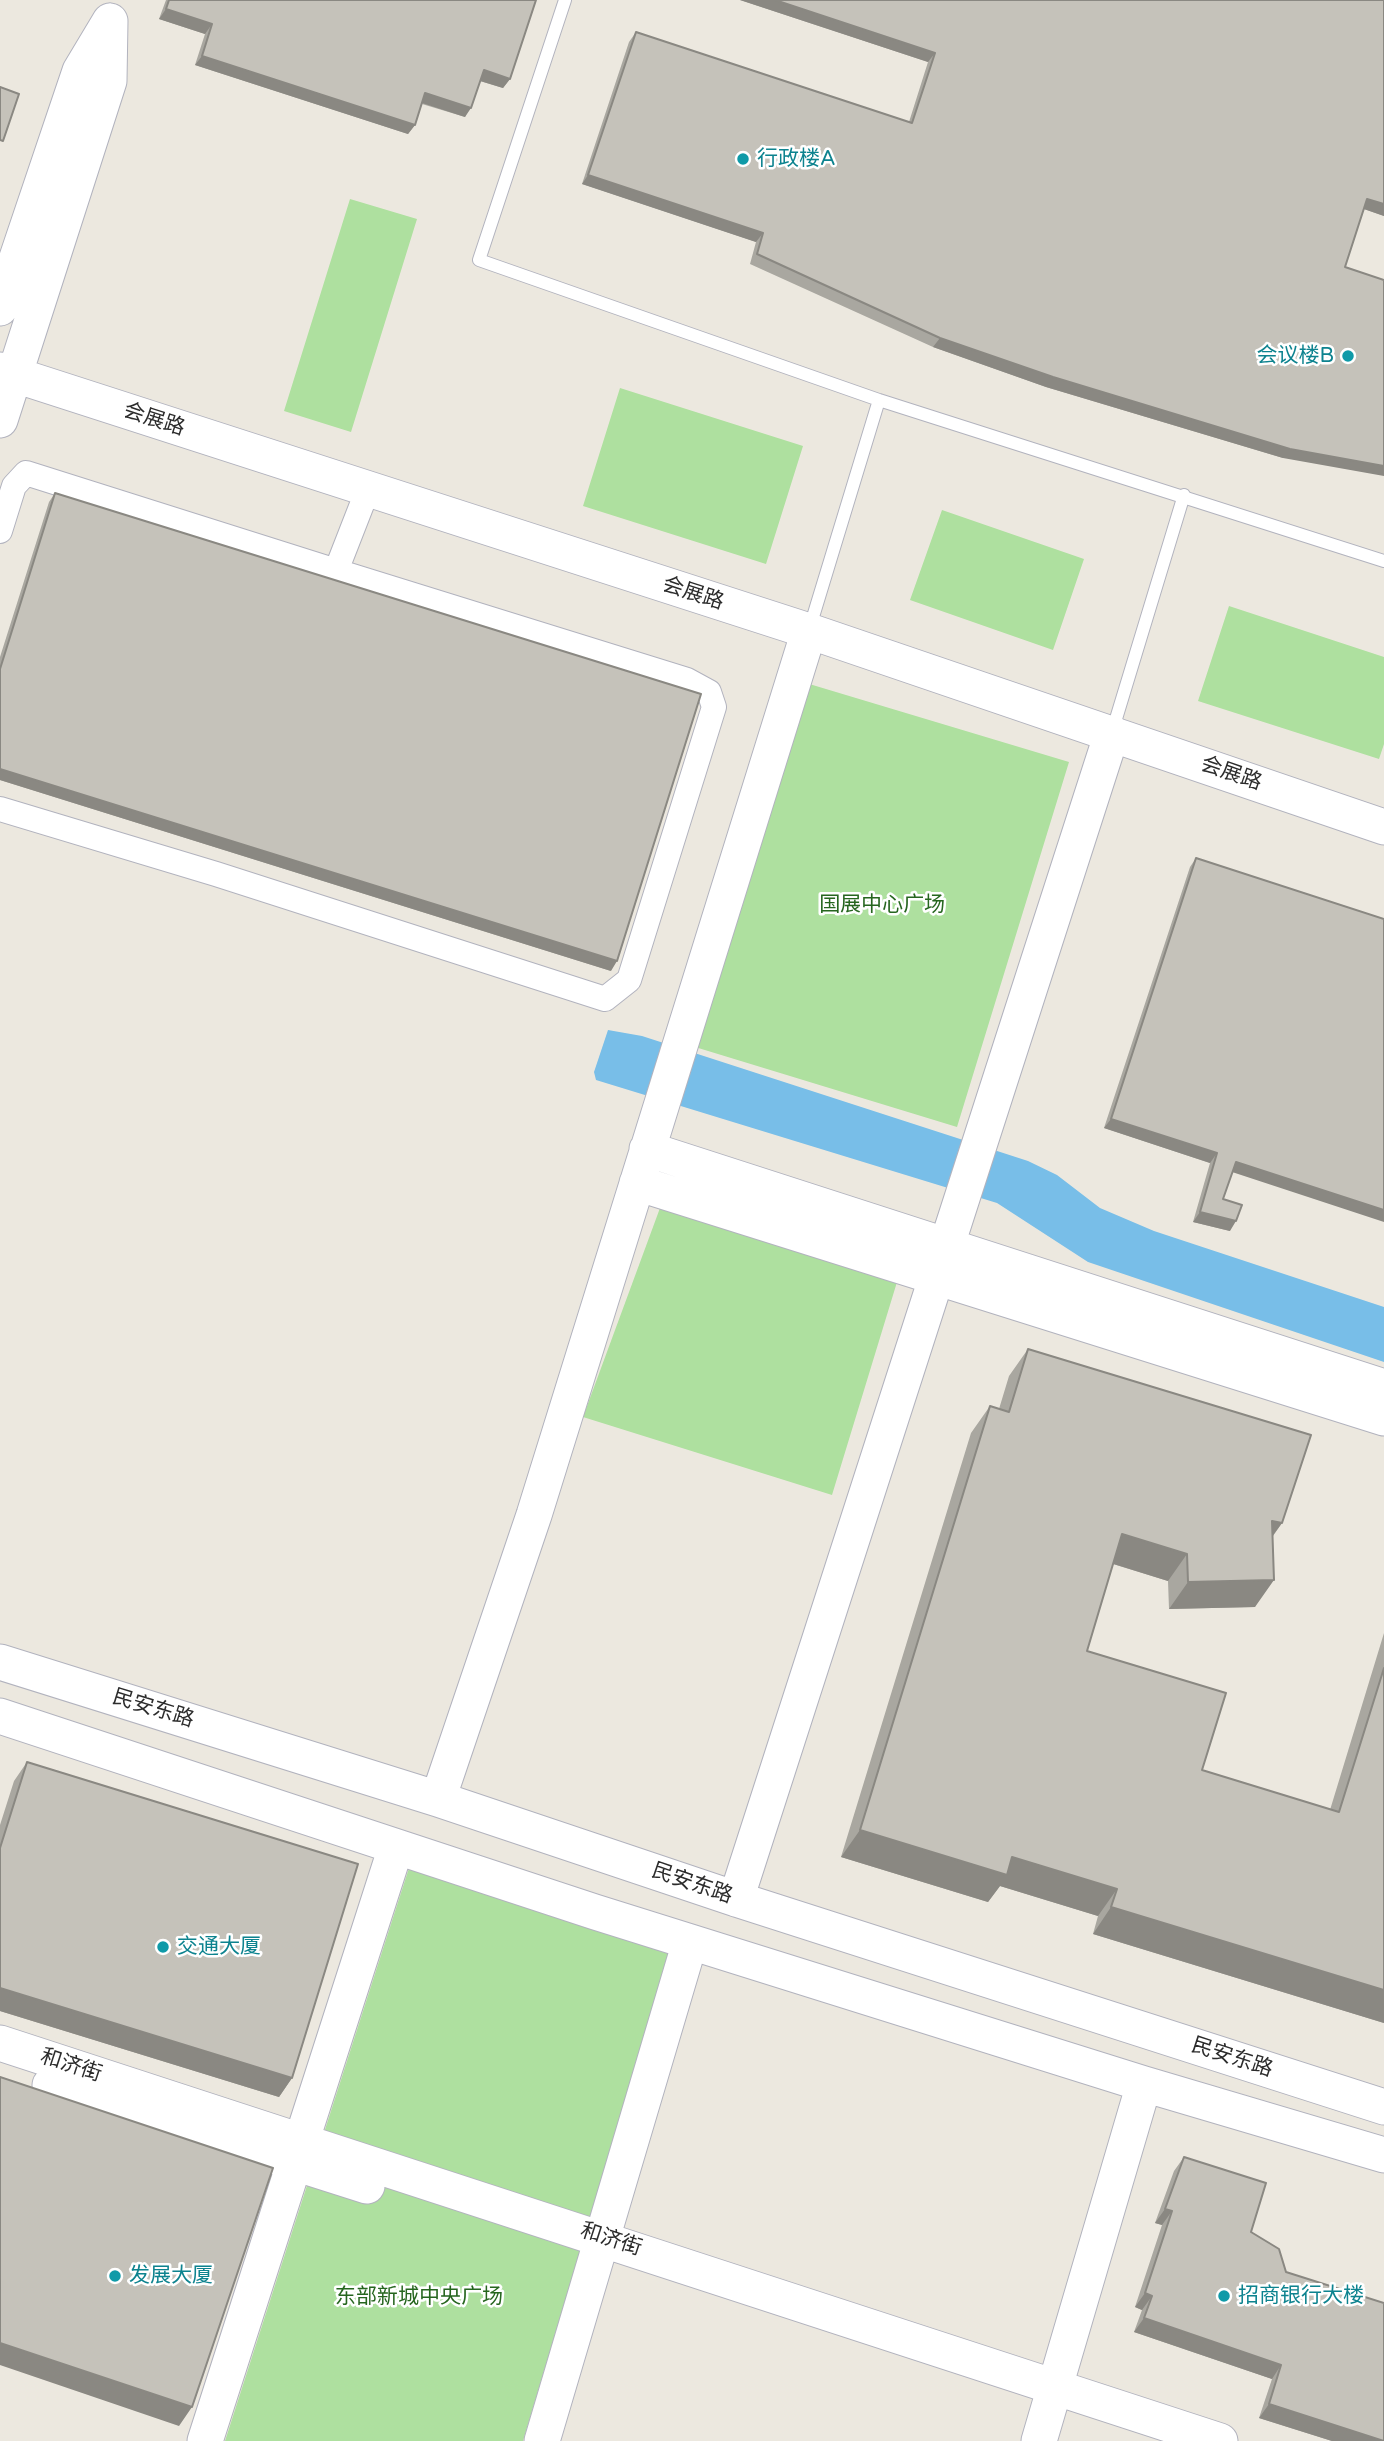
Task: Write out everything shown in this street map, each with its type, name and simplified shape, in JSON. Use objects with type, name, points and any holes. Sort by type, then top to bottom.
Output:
[{"type":"street","points":[[0,308],[80,71],[112,16],[109,81],[7,372],[0,420]]},
{"type":"street","name":"会展路","points":[[7,372],[809,631],[1384,827]]},
{"type":"street","points":[[0,531],[14,486],[26,473],[687,680],[709,692],[714,707],[629,980],[605,999],[216,874],[0,809]]},
{"type":"street","points":[[336,571],[368,489]]},
{"type":"street","points":[[438,1799],[534,1515],[809,631]]},
{"type":"street","points":[[736,1899],[1112,733]]},
{"type":"street","points":[[647,1149],[942,1263],[1384,1418]]},
{"type":"street","points":[[637,1183],[942,1263],[1384,1387]]},
{"type":"street","name":"民安东路","points":[[0,1661],[438,1799],[736,1899],[1384,2107]]},
{"type":"street","points":[[0,1716],[595,1912],[1144,2084],[1384,2155]]},
{"type":"street","points":[[205,2441],[396,1847]]},
{"type":"street","points":[[542,2441],[690,1942]]},
{"type":"street","name":"和济街","points":[[0,2043],[299,2152],[1053,2397],[1220,2441]]},
{"type":"street","name":"和济街","points":[[0,2069],[299,2152]]},
{"type":"street","points":[[1039,2441],[1144,2084]]},
{"type":"street","name":"和济街","points":[[1053,2397],[1149,2441]]},
{"type":"lane","points":[[565,0],[478,260],[879,400],[1184,495],[1384,561]]},
{"type":"lane","points":[[809,631],[879,400]]},
{"type":"lane","points":[[1112,733],[1184,495]]},
{"type":"green space","points":[[350,199],[417,219],[351,432],[284,411]]},
{"type":"green space","points":[[620,388],[803,446],[766,564],[583,506]]},
{"type":"green space","points":[[942,510],[1084,559],[1053,650],[910,600]]},
{"type":"green space","points":[[1229,606],[1384,657],[1384,744],[1379,759],[1198,701]]},
{"type":"green space","name":"国展中心广场","points":[[806,683],[1069,762],[957,1127],[695,1047]]},
{"type":"green space","points":[[660,1208],[897,1282],[832,1495],[583,1417]]},
{"type":"green space","name":"东部新城中央广场","points":[[409,1868],[669,1954],[523,2441],[225,2441]]},
{"type":"water","points":[[608,1030],[642,1036],[1028,1161],[1057,1175],[1100,1208],[1154,1231],[1384,1307],[1384,1362],[1088,1262],[997,1203],[596,1080],[594,1072]]},
{"type":"building","points":[[169,0],[536,0],[510,79],[484,70],[471,108],[425,93],[415,125],[202,56],[212,24],[166,9]]},
{"type":"building","points":[[775,0],[1384,0],[1384,204],[1367,199],[1345,267],[1384,280],[1384,466],[1290,449],[1053,377],[940,338],[757,254],[763,233],[588,175],[636,32],[912,123],[935,53]]},
{"type":"building","points":[[0,87],[19,94],[3,141],[0,140]]},
{"type":"building","points":[[55,493],[701,694],[617,961],[0,769],[0,669]]},
{"type":"building","points":[[1196,858],[1384,919],[1384,1210],[1236,1162],[1223,1199],[1242,1205],[1236,1221],[1200,1212],[1217,1153],[1111,1119]]},
{"type":"building","points":[[1028,1349],[1311,1435],[1282,1523],[1272,1521],[1274,1580],[1188,1582],[1187,1554],[1122,1534],[1087,1651],[1226,1693],[1202,1770],[1339,1812],[1384,1668],[1384,1990],[1111,1907],[1117,1889],[1012,1857],[1007,1875],[860,1830],[990,1406],[1009,1412]]},
{"type":"building","name":"交通大厦","points":[[27,1762],[358,1864],[292,2078],[0,1988],[0,1848]]},
{"type":"building","name":"发展大厦","points":[[0,2077],[273,2168],[192,2407],[0,2343]]},
{"type":"building","name":"招商银行大楼","points":[[1184,2157],[1266,2183],[1251,2232],[1279,2249],[1286,2272],[1384,2303],[1384,2441],[1269,2404],[1281,2365],[1144,2318],[1152,2296],[1145,2293],[1172,2211],[1165,2209]]},
{"type":"place","name":"行政楼A","points":[[743,159]]},
{"type":"place","name":"会议楼B","points":[[1348,356]]},
{"type":"place","name":"交通大厦","points":[[163,1947]]},
{"type":"place","name":"发展大厦","points":[[115,2276]]},
{"type":"place","name":"招商银行大楼","points":[[1224,2296]]}]
